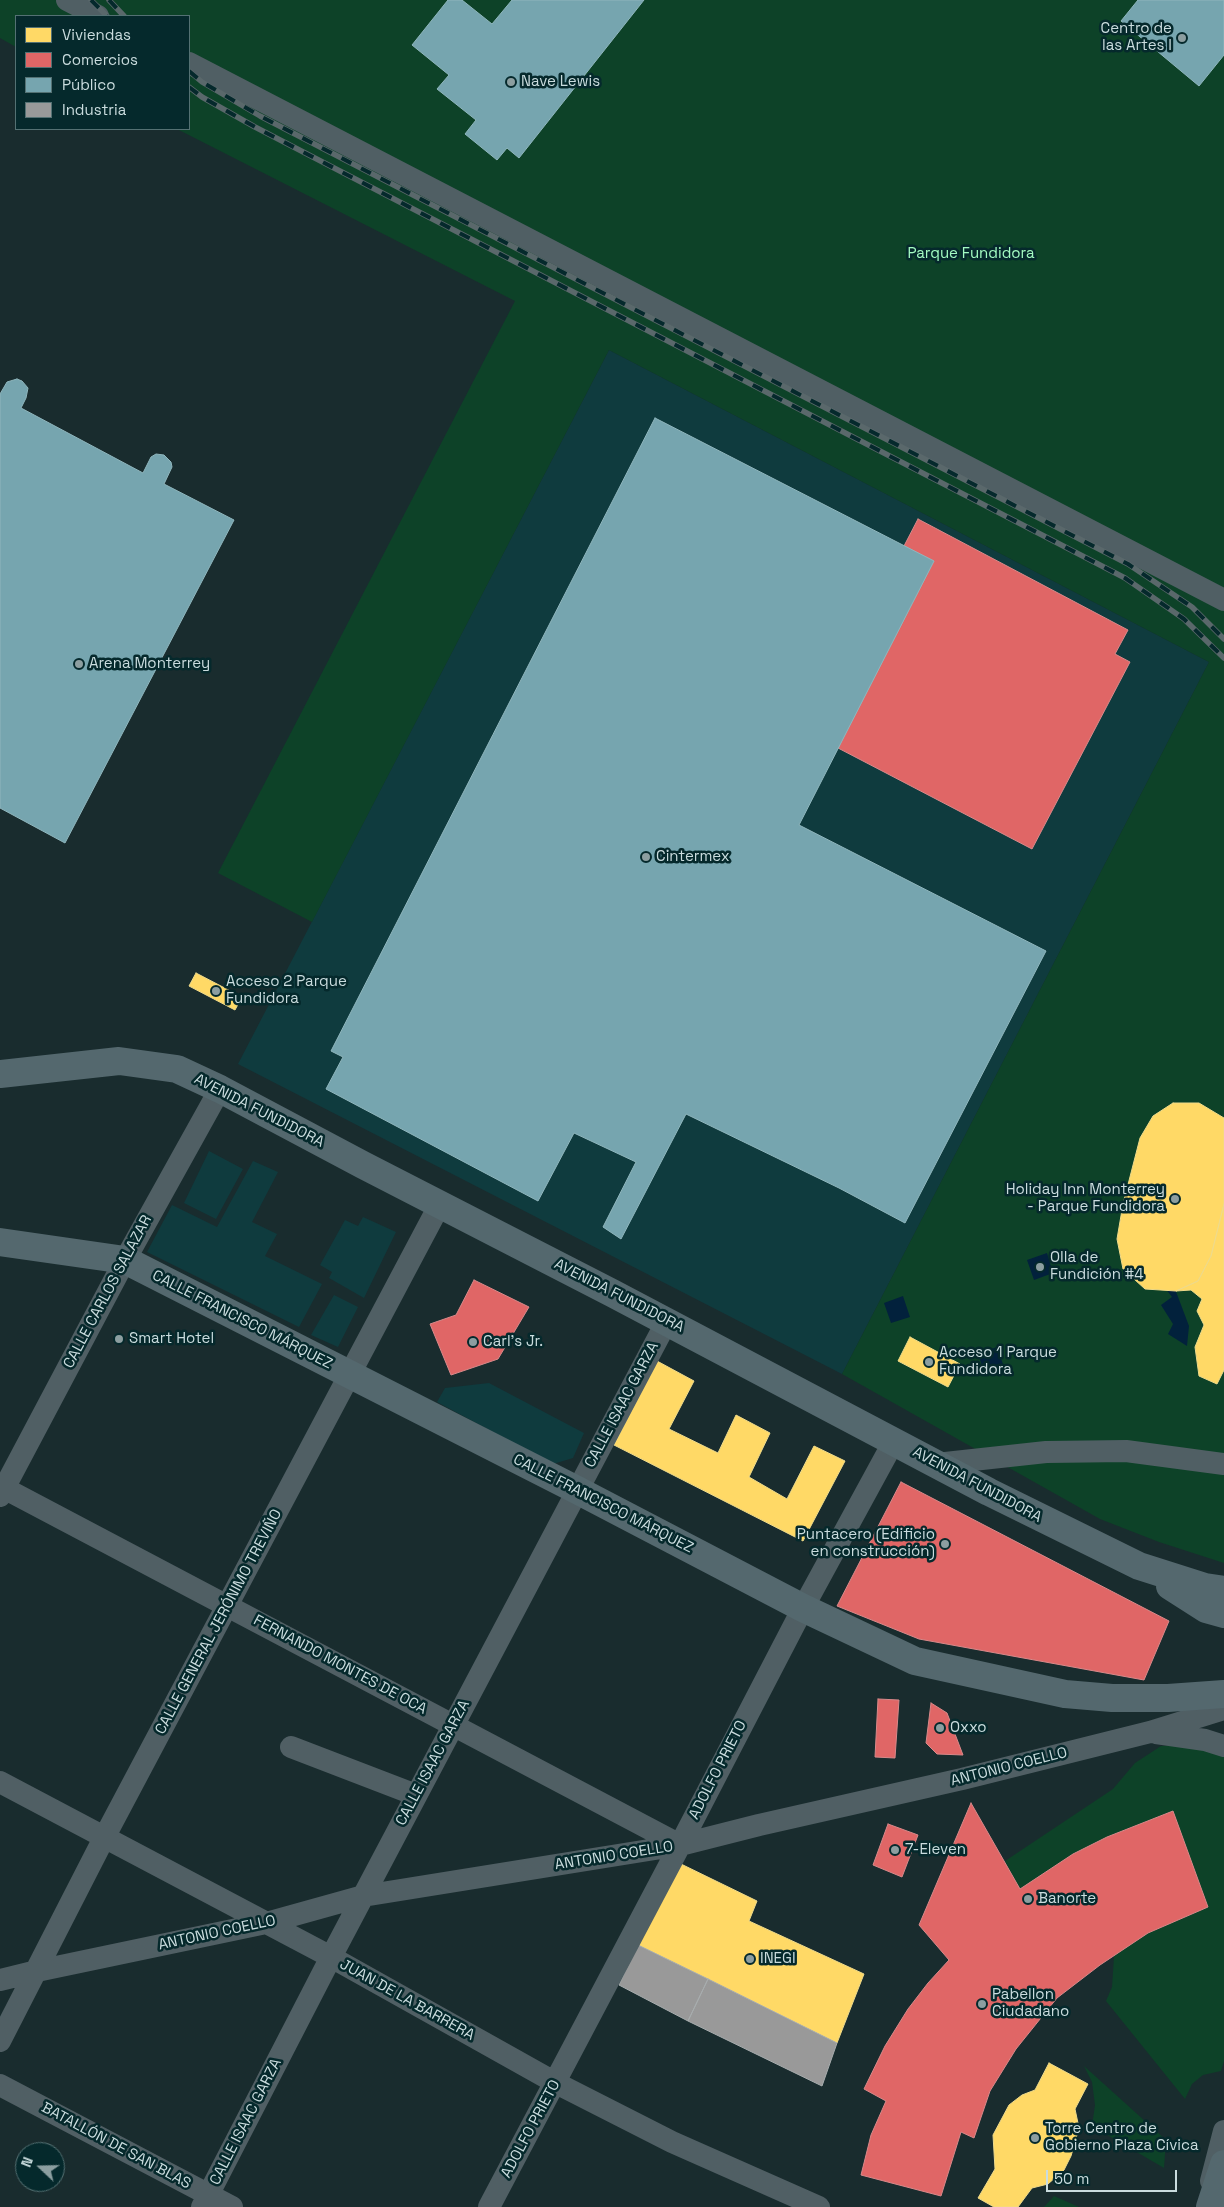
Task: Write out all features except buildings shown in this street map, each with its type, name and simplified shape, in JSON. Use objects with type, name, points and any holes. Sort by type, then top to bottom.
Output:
[{"type":"main road","name":"AVENIDA FUNDIDORA","points":[[0,1074],[119,1061],[176,1069],[220,1089],[667,1321],[989,1492],[1139,1566],[1205,1588],[1224,1590]]},
{"type":"main road","name":"CALLE FRANCISCO MÁRQUEZ","points":[[0,1242],[124,1260],[577,1490],[803,1608],[915,1661],[1065,1694],[1112,1698],[1168,1698],[1224,1694]]},
{"type":"main road","points":[[1139,1566],[1206,1610],[1224,1614]]},
{"type":"main road","points":[[1210,2207],[1224,2164]]},
{"type":"street","points":[[67,0],[96,15]]},
{"type":"street","points":[[190,64],[1224,600]]},
{"type":"street","name":"CALLE CARLOS SALAZAR","points":[[2,1490],[124,1260],[220,1089]]},
{"type":"street","name":"CALLE GENERAL JERÓNIMO TREVIÑO","points":[[0,2041],[105,1836],[440,1204]]},
{"type":"street","name":"CALLE ISAAC GARZA","points":[[205,2201],[363,1896],[667,1321]]},
{"type":"street","name":"ADOLFO PRIETO","points":[[489,2207],[556,2083],[803,1608],[894,1441]]},
{"type":"street","points":[[936,1464],[1046,1452],[1126,1451],[1224,1464]]},
{"type":"street","name":"FERNANDO MONTES DE OCA","points":[[2,1490],[228,1606],[680,1845]]},
{"type":"street","name":"ANTONIO COELLO","points":[[0,1980],[266,1923],[363,1896],[680,1845],[962,1779],[1150,1732],[1224,1709]]},
{"type":"street","points":[[1150,1732],[1205,1740],[1224,1746]]},
{"type":"street","points":[[292,1747],[416,1796]]},
{"type":"street","name":"JUAN DE LA BARRERA","points":[[0,1782],[331,1957],[556,2083],[672,2142],[779,2200],[820,2207]]},
{"type":"street","name":"BATALLÓN DE SAN BLAS","points":[[0,2084],[205,2201],[232,2207]]},
{"type":"street","points":[[1205,2207],[1224,2131]]},
{"type":"shaded area","name":"Cintermex","points":[[609,350],[1209,662],[842,1374],[238,1064]]},
{"type":"shaded area","points":[[209,1151],[243,1169],[216,1219],[184,1203]]},
{"type":"shaded area","points":[[253,1161],[278,1172],[252,1222],[277,1234],[265,1256],[322,1284],[299,1327],[147,1252],[172,1205],[217,1227]]},
{"type":"shaded area","points":[[363,1217],[396,1232],[364,1298],[329,1278],[332,1272],[320,1265],[345,1220],[358,1226]]},
{"type":"shaded area","points":[[1047,1253],[1053,1273],[1034,1280],[1027,1260]]},
{"type":"shaded area","points":[[1169,1273],[1189,1326],[1187,1346],[1168,1334],[1173,1324],[1161,1305],[1172,1297],[1160,1281]]},
{"type":"shaded area","points":[[334,1295],[358,1307],[338,1347],[311,1335]]},
{"type":"shaded area","points":[[903,1296],[910,1317],[891,1323],[884,1303]]},
{"type":"shaded area","points":[[997,1347],[1004,1367],[985,1374],[978,1354]]},
{"type":"shaded area","points":[[489,1383],[584,1433],[573,1458],[553,1464],[437,1402],[445,1388]]},
{"type":"green space","name":"Parque Fundidora","points":[[0,0],[1224,0],[1224,1563],[1159,1542],[1100,1519],[842,1374],[1209,662],[609,350],[312,922],[218,873],[515,301],[179,130],[190,130],[190,15],[15,15],[15,46],[0,38]]},
{"type":"green space","points":[[1202,1744],[1224,1752],[1224,2061],[1221,2071],[1203,2075],[1192,2084],[1185,2099],[1106,2001],[1112,1987],[1114,1956],[1148,1933],[1208,1907],[1173,1811],[1107,1837],[1073,1854],[1020,1889],[1005,1861],[1113,1789],[1135,1763],[1161,1746]]},
{"type":"green space","points":[[1084,2066],[1166,2140],[1164,2168],[1092,2126],[1095,2105],[1092,2082]]},
{"type":"green space","points":[[1054,2196],[1079,2207],[1044,2207]]},
{"type":"railway","points":[[91,0],[106,15]]},
{"type":"railway","points":[[109,0],[123,15]]},
{"type":"railway","points":[[190,72],[202,82],[260,116],[1128,564],[1192,607],[1224,639]]},
{"type":"railway","points":[[190,88],[202,97],[255,127],[1125,578],[1184,619],[1224,658]]},
{"type":"place","name":"Centro de las Artes I","points":[[1182,38]]},
{"type":"place","name":"Nave Lewis","points":[[511,82]]},
{"type":"place","name":"Arena Monterrey","points":[[79,664]]},
{"type":"place","name":"Cintermex","points":[[646,857]]},
{"type":"place","name":"Acceso 2 Parque Fundidora","points":[[216,991]]},
{"type":"place","name":"Holiday Inn Monterrey - Parque Fundidora","points":[[1175,1199]]},
{"type":"place","name":"Olla de Fundición #4","points":[[1040,1267]]},
{"type":"place","name":"Smart Hotel","points":[[119,1339]]},
{"type":"place","name":"Carl's Jr.","points":[[473,1342]]},
{"type":"place","name":"Acceso 1 Parque Fundidora","points":[[929,1362]]},
{"type":"place","name":"Puntacero (Edificio en construcción)","points":[[945,1544]]},
{"type":"place","name":"Oxxo","points":[[940,1728]]},
{"type":"place","name":"7-Eleven","points":[[895,1850]]},
{"type":"place","name":"Banorte","points":[[1028,1899]]},
{"type":"place","name":"INEGI","points":[[750,1959]]},
{"type":"place","name":"Pabellon Ciudadano","points":[[982,2004]]},
{"type":"place","name":"Torre Centro de Gobierno Plaza Cívica","points":[[1035,2138]]}]
